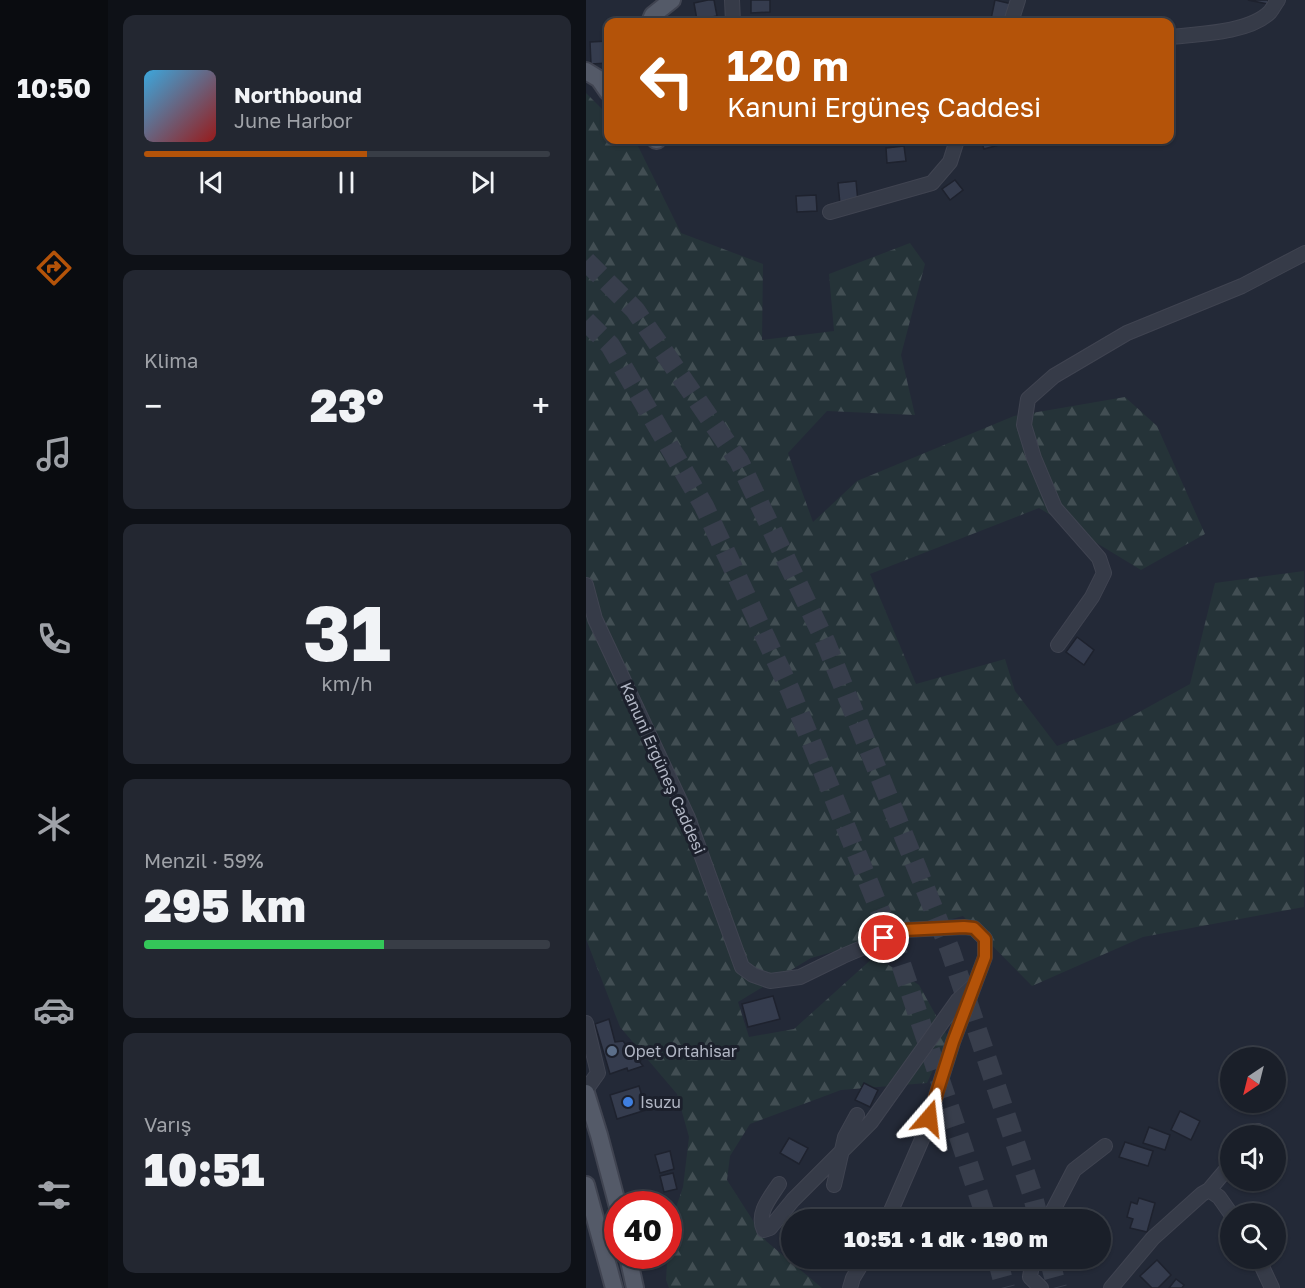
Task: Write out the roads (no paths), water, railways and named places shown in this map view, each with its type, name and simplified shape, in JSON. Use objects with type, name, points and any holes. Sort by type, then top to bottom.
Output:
[{"type":"main road","points":[[652,18],[672,0]]},
{"type":"main road","points":[[586,70],[599,79],[604,86]]},
{"type":"main road","points":[[586,1092],[614,1191]]},
{"type":"main road","points":[[586,1185],[614,1288]]},
{"type":"main road","points":[[631,1269],[635,1288]]},
{"type":"street","points":[[732,0],[733,18]]},
{"type":"street","points":[[1012,18],[1018,0]]},
{"type":"street","points":[[1174,37],[1216,33],[1248,24],[1269,13],[1278,0]]},
{"type":"street","points":[[830,212],[932,183],[950,162],[956,144]]},
{"type":"street","points":[[1058,645],[1092,597],[1104,573],[1099,558],[1055,508],[1034,458],[1024,425],[1028,399],[1054,376],[1127,333],[1242,286],[1304,253]]},
{"type":"street","name":"Kanuni Ergüneş Caddesi","points":[[586,585],[595,619],[688,818],[742,967],[753,975],[770,981],[800,977],[904,930],[974,928],[985,939],[985,957],[953,1042],[923,1137],[892,1209]]},
{"type":"street","points":[[779,1184],[764,1208],[761,1223],[764,1230],[770,1228],[793,1200],[871,1122],[958,1000],[974,985]]},
{"type":"street","points":[[586,1023],[598,1073],[586,1092]]},
{"type":"street","points":[[834,1185],[840,1152],[857,1115]]},
{"type":"street","points":[[1054,1209],[1074,1170],[1105,1146]]},
{"type":"street","points":[[1111,1288],[1153,1238],[1209,1190],[1220,1177]]},
{"type":"street","points":[[1209,1190],[1223,1203]]},
{"type":"street","points":[[850,1288],[858,1269]]},
{"type":"street","points":[[1263,1269],[1272,1288]]},
{"type":"street","points":[[1031,1283],[1041,1288]]},
{"type":"tunnel","points":[[586,261],[635,310],[739,461],[825,641],[950,950],[1036,1209]]},
{"type":"tunnel","points":[[586,321],[610,345],[704,506],[790,690],[898,955],[983,1209]]},
{"type":"tunnel","points":[[1000,1269],[1005,1288]]},
{"type":"tunnel","points":[[1052,1269],[1057,1288]]},
{"type":"place","name":"Opet Ortahisar","points":[[612,1051]]},
{"type":"place","name":"Isuzu","points":[[628,1102]]}]
